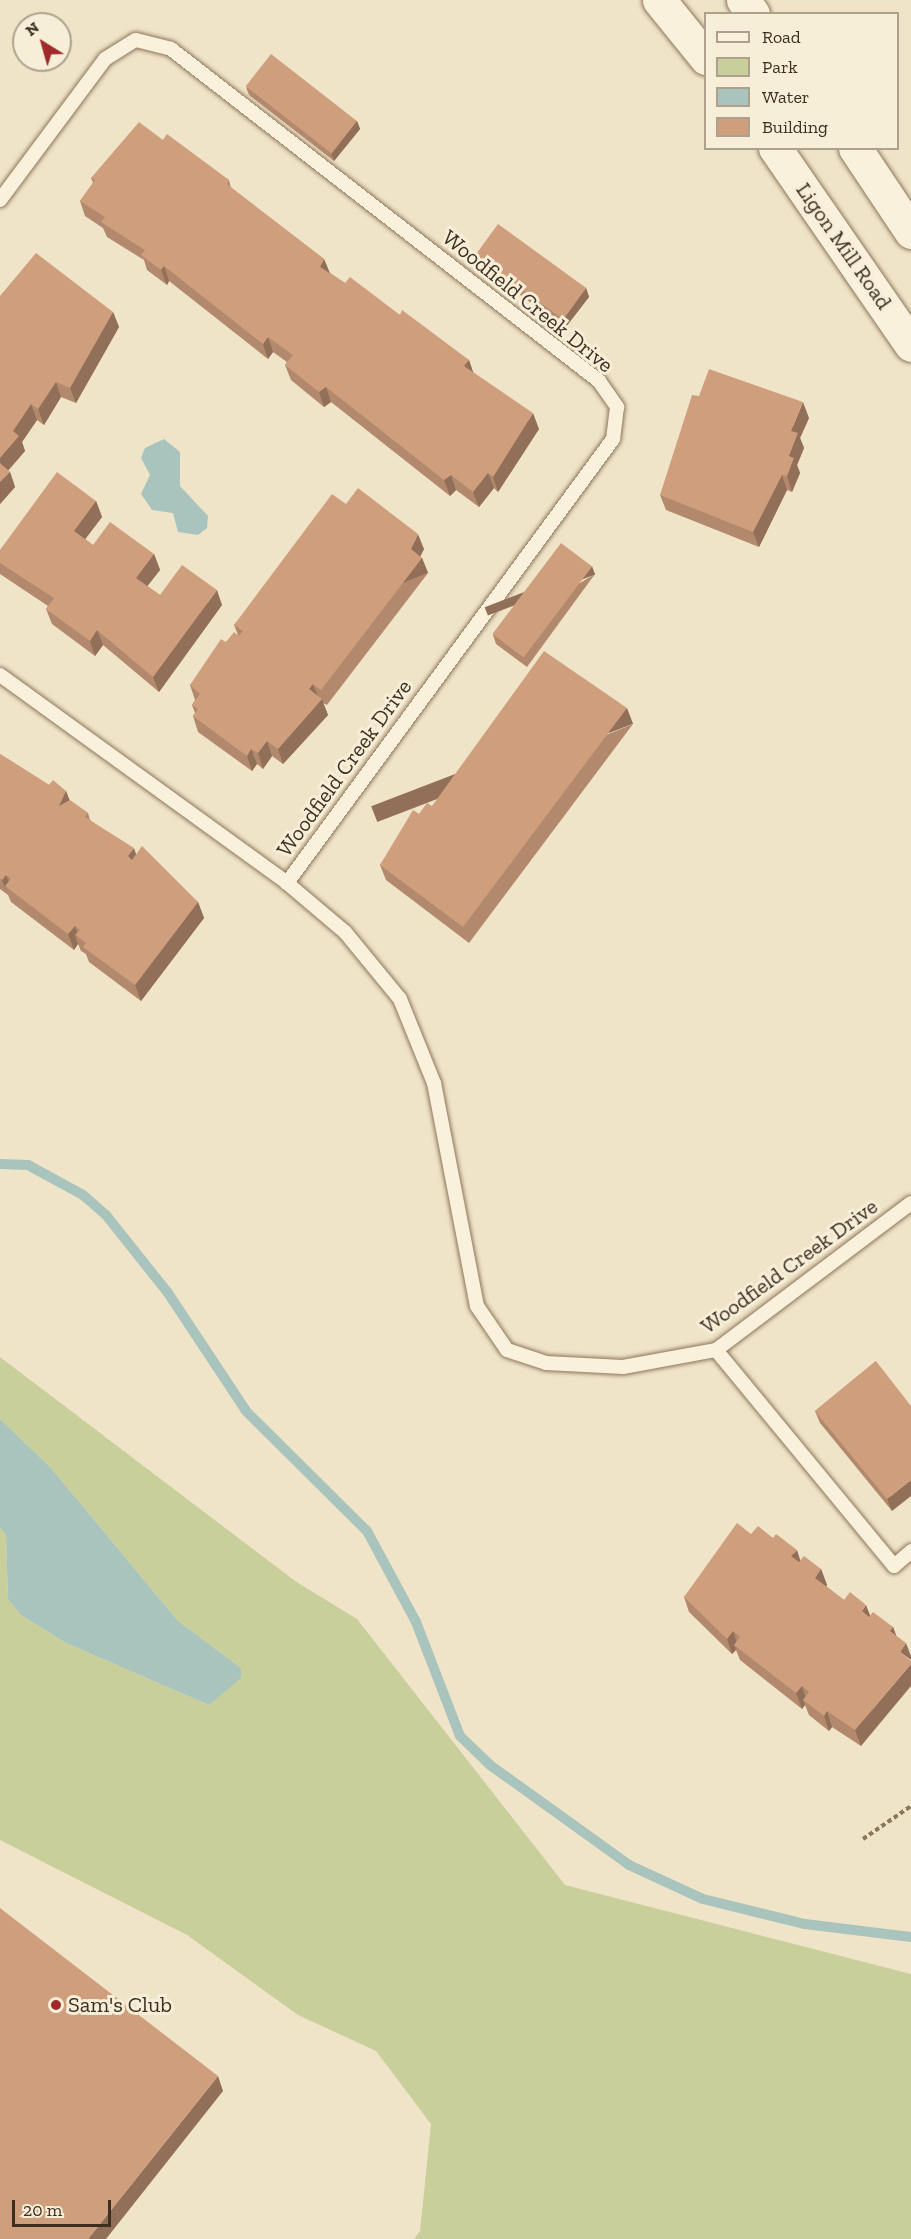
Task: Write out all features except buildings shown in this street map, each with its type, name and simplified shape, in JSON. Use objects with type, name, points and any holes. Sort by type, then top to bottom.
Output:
[{"type":"main road","points":[[659,0],[704,57]]},
{"type":"main road","name":"Ligon Mill Road","points":[[776,150],[911,345]]},
{"type":"main road","points":[[856,150],[911,232]]},
{"type":"lane","name":"Woodfield Creek Drive","points":[[0,200],[105,59],[135,40],[171,49],[599,381],[618,407],[613,439],[286,883]]},
{"type":"lane","name":"Woodfield Creek Drive","points":[[0,677],[286,883],[345,932],[400,999],[434,1083],[477,1306],[507,1350],[546,1363],[622,1367],[716,1350],[911,1203]]},
{"type":"lane","points":[[716,1350],[894,1566],[911,1551]]},
{"type":"path","points":[[862,1839],[911,1806]]},
{"type":"green space","points":[[0,1357],[295,1581],[357,1619],[565,1885],[911,1974],[911,2239],[414,2239],[420,2231],[431,2124],[376,2051],[298,2015],[187,1935],[0,1840],[0,1528],[6,1535],[8,1599],[21,1615],[66,1643],[209,1705],[233,1684],[241,1668],[178,1621],[50,1467],[0,1419]]},
{"type":"water","points":[[164,439],[180,452],[180,486],[208,516],[207,528],[198,535],[178,532],[173,513],[152,510],[141,494],[150,475],[141,458],[145,448]]},
{"type":"water","points":[[0,1419],[50,1467],[178,1621],[241,1668],[241,1678],[209,1705],[66,1643],[21,1615],[8,1599],[6,1535],[0,1528]]},
{"type":"waterway","points":[[0,1164],[28,1165],[83,1195],[106,1215],[168,1293],[246,1411],[367,1531],[416,1622],[460,1736],[490,1765],[629,1865],[703,1899],[805,1924],[911,1937]]},
{"type":"place","name":"Sam's Club","points":[[56,2005]]}]
